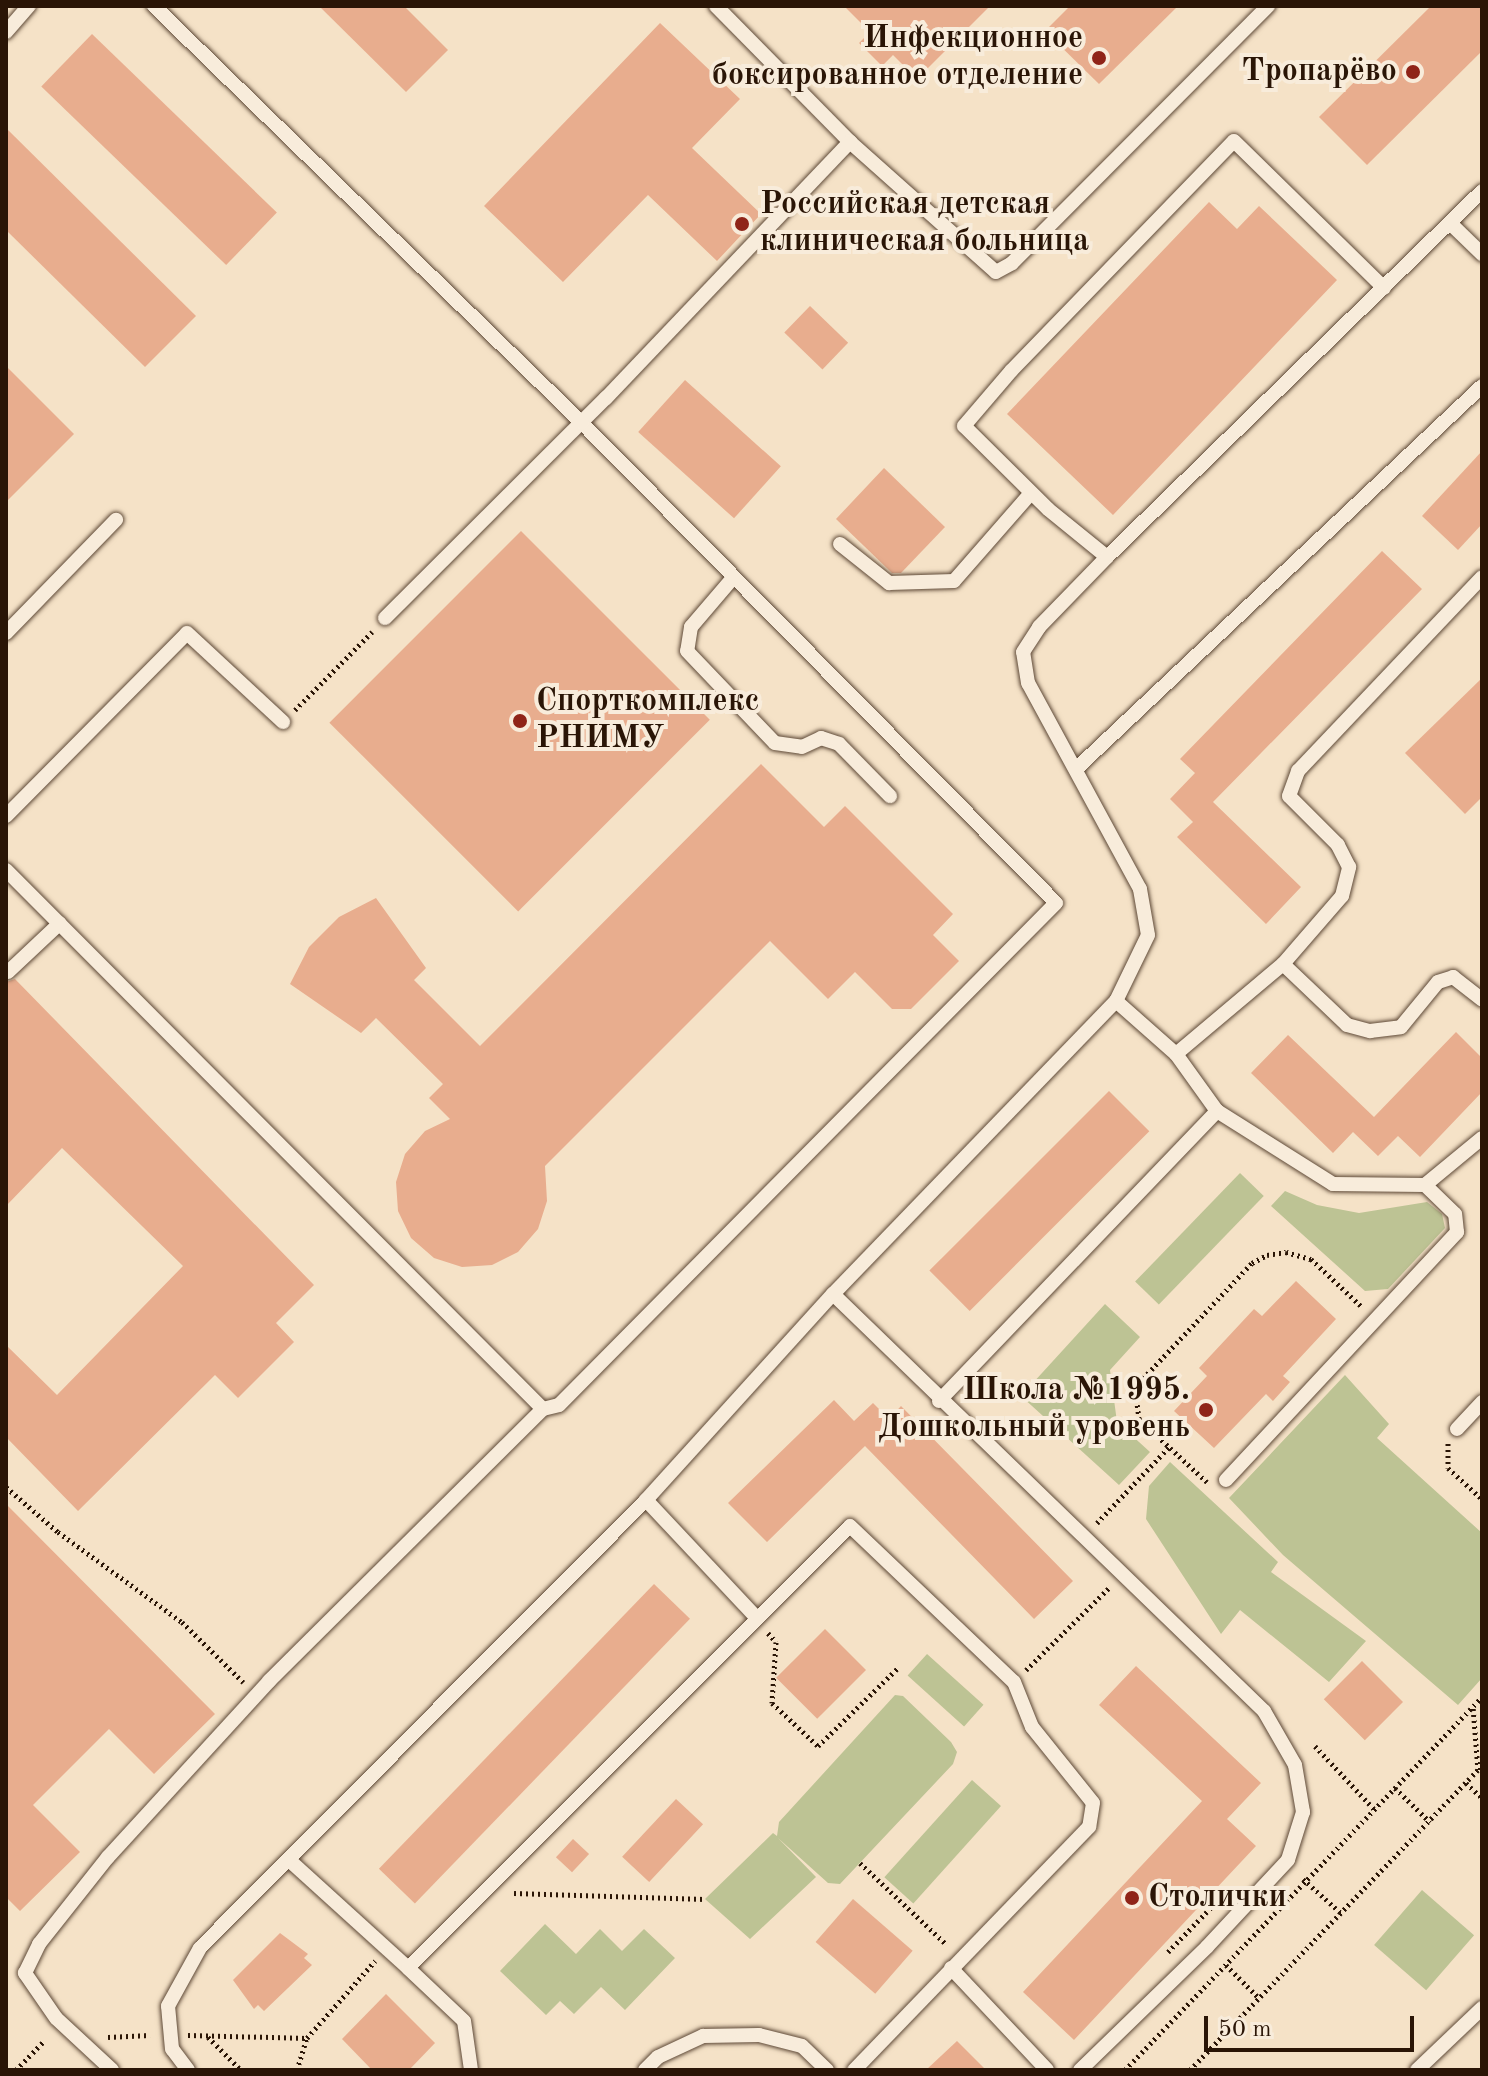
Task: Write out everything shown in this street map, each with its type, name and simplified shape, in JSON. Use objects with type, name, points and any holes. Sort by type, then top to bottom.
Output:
[{"type":"lane","points":[[6,32],[29,6]]},
{"type":"lane","points":[[112,2070],[56,2018],[25,1973],[39,1944],[108,1857],[257,1695],[543,1409],[559,1405],[1056,903],[732,579],[582,423],[154,6]]},
{"type":"lane","points":[[716,6],[850,142],[996,272],[1012,263],[1268,6]]},
{"type":"lane","points":[[1107,557],[1031,493],[964,426],[1011,371],[1234,141],[1384,288]]},
{"type":"lane","points":[[385,618],[582,423],[850,142]]},
{"type":"lane","points":[[188,2070],[172,2049],[168,2006],[200,1948],[646,1500],[833,1294],[1116,1001],[1148,935],[1140,889],[1028,683],[1023,652],[1039,627],[1107,557],[1482,191]]},
{"type":"lane","points":[[1450,223],[1482,254]]},
{"type":"lane","points":[[1076,769],[1482,386]]},
{"type":"lane","points":[[840,544],[889,583],[954,581],[1031,493]]},
{"type":"lane","points":[[6,633],[116,520]]},
{"type":"lane","points":[[1176,1054],[1283,964],[1342,896],[1349,867],[1338,845],[1289,796],[1298,771],[1482,577]]},
{"type":"lane","points":[[732,579],[691,627],[687,651],[775,743],[802,747],[821,738],[839,744],[890,796]]},
{"type":"lane","points":[[6,816],[187,633],[283,722]]},
{"type":"lane","points":[[6,870],[543,1409]]},
{"type":"lane","points":[[8,972],[60,923]]},
{"type":"lane","points":[[1283,964],[1347,1025],[1370,1031],[1401,1027],[1438,982],[1453,977],[1482,1000]]},
{"type":"lane","points":[[1116,1001],[1176,1054],[1217,1111],[1333,1184],[1425,1185],[1482,1138]]},
{"type":"lane","points":[[939,1401],[1217,1111]]},
{"type":"lane","points":[[1226,1480],[1457,1232],[1455,1214],[1425,1185]]},
{"type":"lane","points":[[833,1294],[939,1401],[1264,1711],[1295,1765],[1303,1812],[1288,1860],[1207,1947],[1080,2070]]},
{"type":"lane","points":[[1457,1429],[1482,1402]]},
{"type":"lane","points":[[646,1500],[755,1616]]},
{"type":"lane","points":[[408,1968],[755,1616],[850,1526],[1014,1682],[1032,1727],[1093,1803],[1089,1827],[854,2070]]},
{"type":"lane","points":[[289,1860],[464,2021],[471,2070]]},
{"type":"lane","points":[[956,1963],[1047,2070]]},
{"type":"lane","points":[[1417,2070],[1482,2008]]},
{"type":"lane","points":[[645,2070],[658,2057],[703,2036],[731,2035],[759,2035],[802,2046],[827,2070]]},
{"type":"path","points":[[283,722],[385,618]]},
{"type":"path","points":[[1226,1480],[1212,1484],[1139,1419],[1135,1387],[1252,1263],[1286,1252],[1311,1259],[1376,1320]]},
{"type":"path","points":[[1457,1429],[1445,1454],[1448,1468],[1482,1499]]},
{"type":"path","points":[[1083,1538],[1169,1447]]},
{"type":"path","points":[[6,1487],[58,1532],[182,1622],[257,1695]]},
{"type":"path","points":[[1014,1682],[1122,1575]]},
{"type":"path","points":[[755,1616],[776,1642],[772,1703],[818,1746],[899,1667]]},
{"type":"path","points":[[1125,2070],[1482,1697]]},
{"type":"path","points":[[1190,2070],[1478,1770],[1473,1706]]},
{"type":"path","points":[[1315,1746],[1374,1809]]},
{"type":"path","points":[[1466,1783],[1482,1798]]},
{"type":"path","points":[[1395,1788],[1430,1822]]},
{"type":"path","points":[[1288,1860],[1305,1881],[1341,1913]]},
{"type":"path","points":[[860,1863],[956,1963]]},
{"type":"path","points":[[483,1892],[705,1899]]},
{"type":"path","points":[[1189,1930],[1259,1998]]},
{"type":"path","points":[[297,2070],[307,2038],[387,1949]]},
{"type":"path","points":[[207,2035],[241,2070]]},
{"type":"path","points":[[16,2070],[43,2042]]},
{"type":"green space","points":[[1240,1173],[1264,1196],[1159,1305],[1135,1282]]},
{"type":"green space","points":[[1285,1191],[1317,1205],[1359,1213],[1427,1202],[1442,1214],[1445,1228],[1388,1289],[1365,1291],[1271,1206]]},
{"type":"green space","points":[[1105,1304],[1140,1337],[1110,1370],[1117,1422],[1150,1452],[1119,1485],[1021,1396]]},
{"type":"green space","points":[[1345,1375],[1389,1424],[1377,1438],[1482,1533],[1482,1678],[1458,1705],[1283,1555],[1229,1498]]},
{"type":"green space","points":[[1170,1462],[1278,1562],[1271,1572],[1366,1641],[1329,1682],[1240,1610],[1221,1634],[1146,1519],[1149,1486]]},
{"type":"green space","points":[[927,1654],[983,1705],[964,1726],[908,1676]]},
{"type":"green space","points":[[895,1695],[903,1696],[951,1742],[957,1752],[953,1764],[840,1884],[828,1883],[778,1838],[816,1877],[750,1939],[705,1899],[773,1833],[777,1836],[779,1822]]},
{"type":"green space","points":[[972,1780],[1001,1806],[913,1903],[884,1877]]},
{"type":"green space","points":[[1422,1890],[1474,1935],[1426,1990],[1374,1945]]},
{"type":"green space","points":[[545,1924],[576,1954],[600,1929],[622,1951],[644,1929],[675,1958],[625,2010],[601,1987],[574,2014],[560,2001],[546,2015],[500,1971]]},
{"type":"building","points":[[319,6],[404,6],[448,50],[406,92]]},
{"type":"building","points":[[844,6],[990,6],[917,79],[893,55],[882,66],[859,43],[870,32]]},
{"type":"building","name":"Инфекционное боксированное отделение","points":[[1070,6],[1178,6],[1099,84],[1045,31]]},
{"type":"building","name":"Тропарёво","points":[[1431,6],[1482,6],[1482,51],[1367,165],[1319,117]]},
{"type":"building","points":[[660,23],[740,99],[692,148],[761,214],[717,261],[648,195],[563,282],[484,206]]},
{"type":"building","points":[[92,34],[277,213],[226,265],[41,87]]},
{"type":"building","points":[[6,128],[196,316],[145,367],[6,230]]},
{"type":"building","points":[[1209,202],[1237,229],[1259,206],[1337,280],[1113,515],[1007,414]]},
{"type":"building","points":[[810,306],[848,343],[822,369],[784,333]]},
{"type":"building","points":[[6,366],[74,434],[6,502]]},
{"type":"building","points":[[685,380],[781,466],[734,518],[638,432]]},
{"type":"building","points":[[1482,451],[1482,524],[1458,550],[1422,516]]},
{"type":"building","points":[[884,468],[945,527],[901,573],[892,573],[836,519]]},
{"type":"building","name":"Спорткомплекс РНИМУ","points":[[521,531],[710,720],[518,911],[329,723]]},
{"type":"building","points":[[1382,551],[1422,589],[1213,802],[1301,887],[1266,924],[1177,837],[1193,822],[1170,799],[1195,773],[1180,759]]},
{"type":"building","points":[[1482,678],[1482,797],[1465,814],[1405,753]]},
{"type":"building","points":[[761,764],[824,827],[845,806],[953,914],[933,935],[959,961],[911,1009],[892,1009],[855,972],[828,999],[770,941],[545,1166],[547,1201],[538,1229],[518,1252],[492,1265],[462,1267],[434,1258],[411,1238],[398,1211],[396,1182],[405,1154],[425,1131],[450,1119],[429,1098],[443,1084],[376,1018],[361,1033],[290,984],[309,947],[339,917],[376,898],[426,968],[414,980],[480,1046]]},
{"type":"building","points":[[15,979],[314,1285],[276,1323],[294,1342],[238,1398],[215,1375],[78,1511],[6,1437],[6,1345],[57,1395],[183,1266],[62,1148],[6,1206],[6,982]]},
{"type":"building","points":[[1456,1032],[1482,1058],[1482,1092],[1420,1157],[1398,1136],[1378,1156],[1353,1132],[1333,1153],[1251,1073],[1288,1035],[1374,1117]]},
{"type":"building","points":[[1109,1091],[1149,1131],[970,1311],[929,1271]]},
{"type":"building","points":[[1296,1281],[1336,1319],[1283,1376],[1290,1382],[1273,1401],[1266,1394],[1214,1448],[1174,1411],[1207,1376],[1199,1368],[1254,1309],[1262,1316]]},
{"type":"building","points":[[834,1400],[854,1421],[873,1403],[889,1419],[901,1406],[1073,1581],[1034,1619],[865,1446],[767,1542],[728,1503]]},
{"type":"building","points":[[6,1504],[215,1714],[154,1774],[109,1729],[33,1805],[80,1852],[20,1911],[6,1897]]},
{"type":"building","points":[[654,1584],[690,1619],[415,1904],[379,1869]]},
{"type":"building","points":[[825,1629],[866,1670],[817,1719],[776,1678]]},
{"type":"building","points":[[1362,1661],[1403,1702],[1365,1740],[1324,1699]]},
{"type":"building","points":[[1136,1666],[1261,1783],[1227,1819],[1256,1846],[1074,2040],[1023,1992],[1202,1801],[1099,1705]]},
{"type":"building","points":[[676,1799],[703,1824],[649,1882],[622,1857]]},
{"type":"building","points":[[573,1839],[589,1854],[572,1872],[556,1857]]},
{"type":"building","points":[[853,1899],[913,1951],[875,1994],[816,1942]]},
{"type":"building","points":[[280,1933],[308,1954],[304,1958],[312,1965],[264,2011],[258,2005],[254,2009],[233,1980]]},
{"type":"building","points":[[386,1994],[435,2043],[409,2070],[372,2070],[342,2039]]},
{"type":"building","points":[[957,2041],[986,2070],[926,2070]]},
{"type":"place","name":"Инфекционное боксированное отделение","points":[[1099,58]]},
{"type":"place","name":"Тропарёво","points":[[1413,72]]},
{"type":"place","name":"Российская детская клиническая больница","points":[[742,224]]},
{"type":"place","name":"Спорткомплекс РНИМУ","points":[[520,721]]},
{"type":"place","name":"Школа №1995. Дошкольный уровень","points":[[1206,1410]]},
{"type":"place","name":"Столички","points":[[1132,1898]]}]
